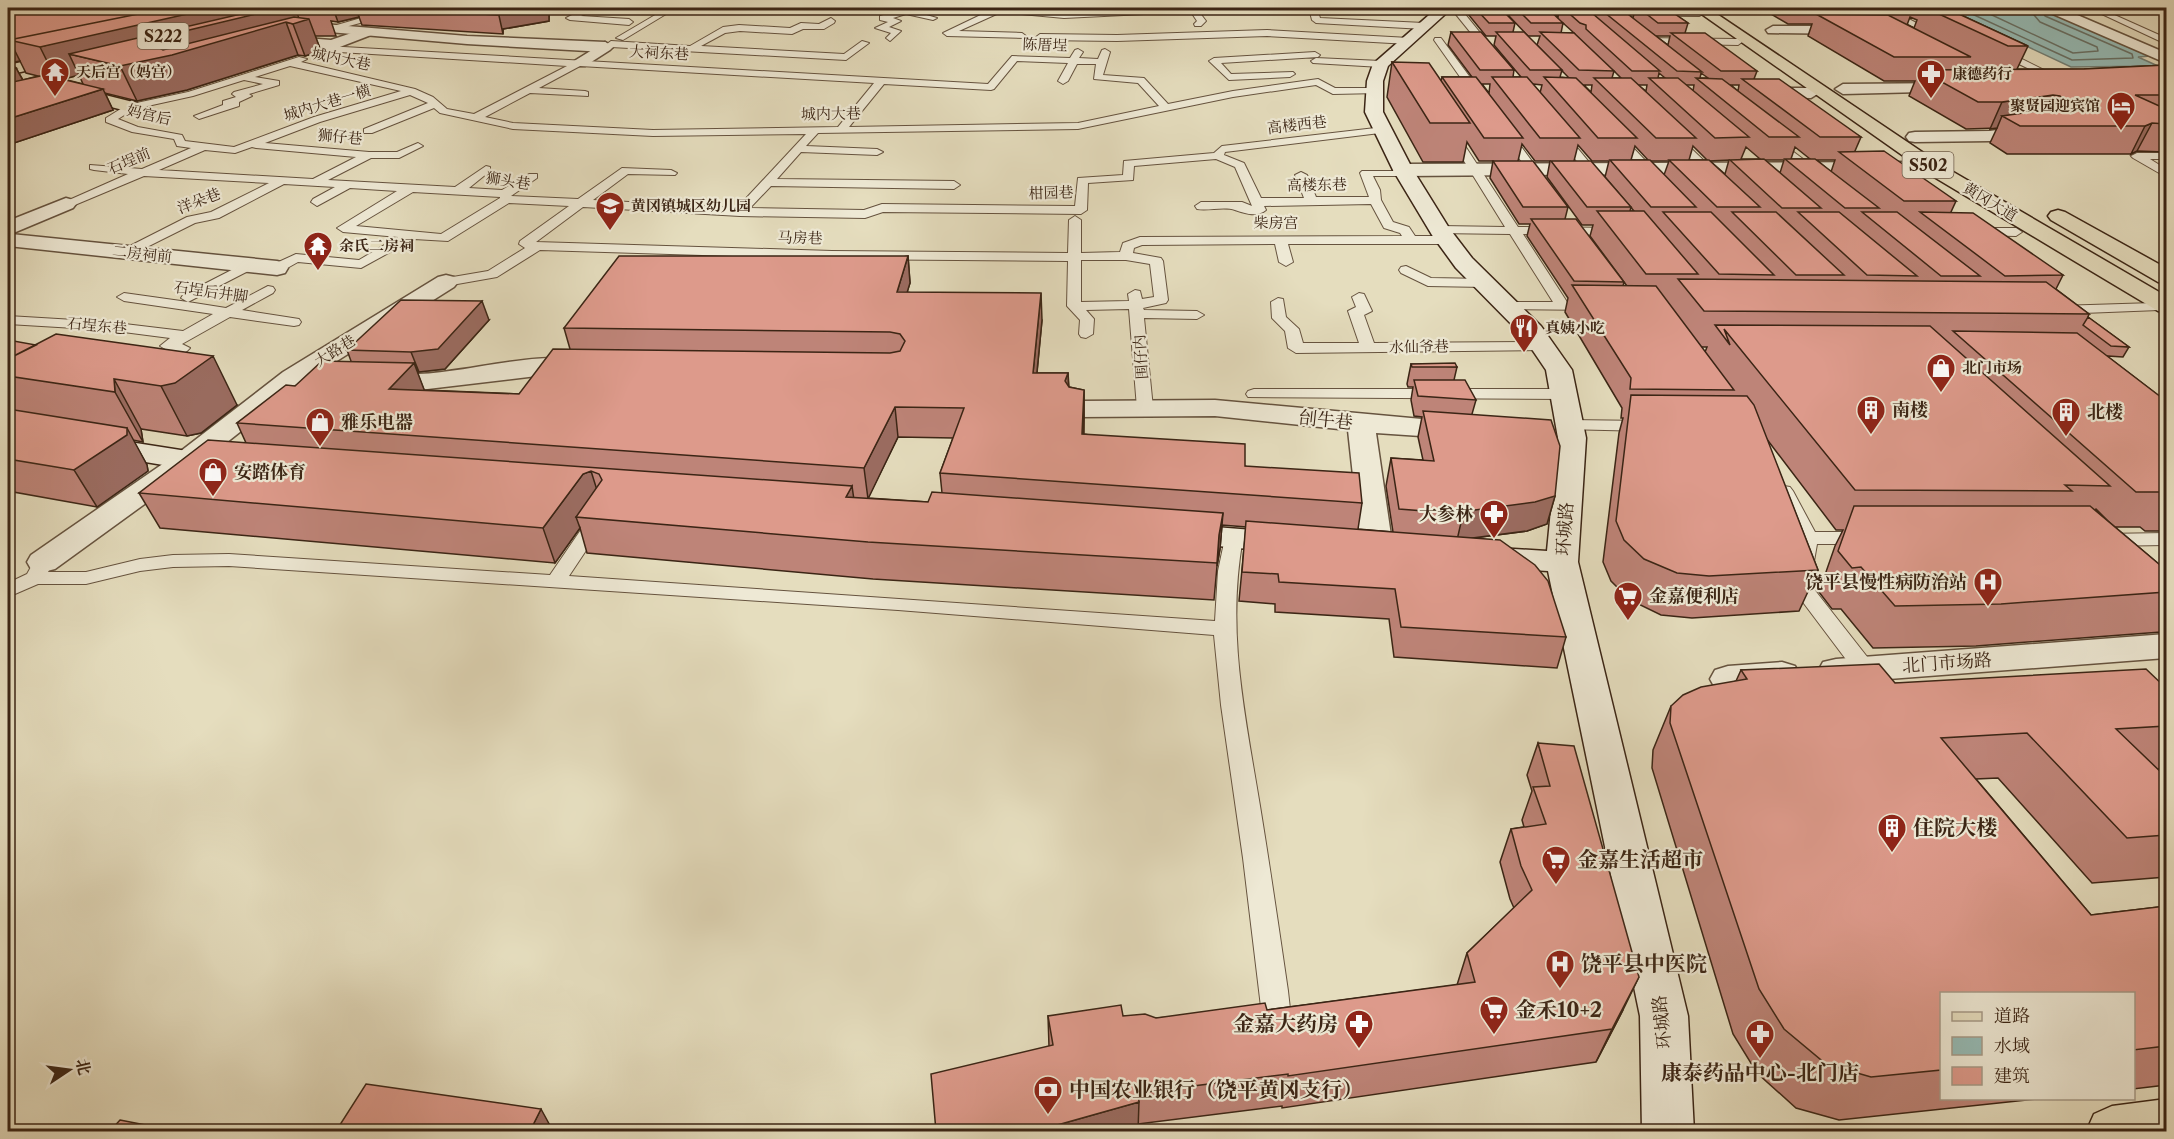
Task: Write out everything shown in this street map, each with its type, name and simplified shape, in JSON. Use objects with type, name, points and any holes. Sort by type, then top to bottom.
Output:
[{"type":"main road","points":[[1728,8],[1797,53]]},
{"type":"main road","points":[[276,23],[299,11]]},
{"type":"main road","name":"黄冈大道","points":[[1699,11],[1936,170],[2160,306]]},
{"type":"main road","points":[[8,70],[86,53]]},
{"type":"main road","points":[[1827,72],[1876,104]]},
{"type":"main road","points":[[8,76],[27,81]]},
{"type":"main road","points":[[49,88],[131,107]]},
{"type":"main road","name":"黄冈大道","points":[[1910,130],[1955,156]]},
{"type":"main road","name":"黄冈大道","points":[[2045,209],[2166,277]]},
{"type":"main road","points":[[2112,1131],[2166,1124]]},
{"type":"street","points":[[2051,8],[2164,57]]},
{"type":"street","points":[[1773,30],[1836,30],[1871,27],[1851,13]]},
{"type":"street","points":[[276,23],[327,29],[367,25],[608,45]]},
{"type":"street","points":[[263,54],[306,42],[329,47],[367,25]]},
{"type":"street","points":[[1382,82],[1433,29]]},
{"type":"street","points":[[1893,30],[1926,31],[1951,36]]},
{"type":"street","points":[[579,63],[608,45]]},
{"type":"street","points":[[49,88],[89,80]]},
{"type":"street","name":"环城路","points":[[1382,82],[1374,112],[1433,237],[1464,262],[1509,306],[1542,345],[1559,370],[1563,394],[1563,562],[1664,1016],[1668,1131]]},
{"type":"street","points":[[2037,87],[2072,87]]},
{"type":"street","points":[[1843,89],[1968,88]]},
{"type":"street","points":[[1459,92],[1490,99]]},
{"type":"street","points":[[1741,93],[1811,93]]},
{"type":"street","points":[[1910,130],[1990,136],[2041,129]]},
{"type":"street","points":[[1404,172],[1922,168]]},
{"type":"street","points":[[8,228],[66,204]]},
{"type":"street","name":"二房祠前","points":[[8,240],[277,268]]},
{"type":"street","name":"大路巷","points":[[39,570],[187,460],[292,378],[446,282]]},
{"type":"street","points":[[292,378],[418,382],[544,368],[603,368]]},
{"type":"street","name":"刣牛巷","points":[[1081,409],[1215,408],[1361,423],[1490,432]]},
{"type":"street","points":[[1361,423],[1377,549]]},
{"type":"street","points":[[8,431],[187,460],[259,465]]},
{"type":"street","points":[[1151,532],[1317,545]]},
{"type":"street","points":[[1458,555],[1563,562]]},
{"type":"street","name":"北门市场路","points":[[1728,679],[2166,646]]},
{"type":"lane","points":[[592,8],[570,18],[629,22]]},
{"type":"lane","points":[[608,45],[672,8]]},
{"type":"lane","points":[[891,8],[933,18]]},
{"type":"lane","points":[[1022,36],[947,33],[997,8],[1020,13],[1091,14],[1184,10],[1185,8]]},
{"type":"lane","points":[[1192,8],[1203,21],[1200,26],[1220,27],[1228,34]]},
{"type":"lane","points":[[1313,8],[1314,40],[1306,61],[1316,79]]},
{"type":"lane","points":[[1576,8],[1593,23]]},
{"type":"lane","points":[[1611,8],[1666,53]]},
{"type":"lane","points":[[1883,8],[1926,31]]},
{"type":"lane","points":[[2093,8],[2166,41]]},
{"type":"lane","points":[[890,38],[897,31],[879,28],[897,21],[884,18],[906,11]]},
{"type":"lane","points":[[1300,73],[1229,77],[1214,61],[1314,40],[1433,29],[1501,16],[1549,17],[1699,11]]},
{"type":"lane","points":[[1818,19],[1836,30]]},
{"type":"lane","points":[[692,48],[723,30],[739,28],[792,31],[801,26],[821,27],[831,21]]},
{"type":"lane","points":[[987,35],[998,27]]},
{"type":"lane","points":[[1433,29],[1490,99]]},
{"type":"lane","points":[[1293,45],[1314,40],[1433,29],[1497,59]]},
{"type":"lane","points":[[1267,33],[1272,46]]},
{"type":"lane","points":[[1040,37],[1108,38],[1267,33],[1314,40],[1382,82]]},
{"type":"lane","points":[[1100,69],[1108,38]]},
{"type":"lane","points":[[1473,40],[1496,40]]},
{"type":"lane","points":[[1624,41],[1738,42]]},
{"type":"lane","points":[[608,45],[846,57],[865,43]]},
{"type":"lane","points":[[1988,46],[2072,87]]},
{"type":"lane","points":[[131,107],[180,97],[291,63],[329,47]]},
{"type":"lane","name":"大祠东巷","points":[[329,47],[991,87]]},
{"type":"lane","name":"陈厝埕","points":[[1063,81],[1079,49]]},
{"type":"lane","name":"陈厝埕","points":[[991,87],[1015,58],[1051,60],[1047,66],[1073,64]]},
{"type":"lane","name":"城内大巷","points":[[291,63],[393,85],[412,91],[444,111],[513,126],[653,133],[1078,126],[1233,93],[1318,82],[1333,91],[1382,82]]},
{"type":"lane","points":[[475,118],[579,63]]},
{"type":"lane","points":[[1073,64],[1140,74],[1166,108]]},
{"type":"lane","points":[[199,116],[235,104],[227,103],[247,96],[237,94],[276,83],[245,77]]},
{"type":"lane","points":[[842,129],[881,81]]},
{"type":"lane","points":[[529,90],[585,94]]},
{"type":"lane","name":"城内大巷一横","points":[[250,144],[318,119],[412,91]]},
{"type":"lane","points":[[368,131],[435,104]]},
{"type":"lane","name":"妈宫后","points":[[131,107],[110,120],[136,130],[178,137],[181,144],[204,147]]},
{"type":"lane","points":[[1444,120],[1562,306]]},
{"type":"lane","points":[[1548,121],[1608,192]]},
{"type":"lane","points":[[1602,122],[1667,190]]},
{"type":"lane","points":[[1501,126],[1549,192]]},
{"type":"lane","points":[[1664,128],[1724,185]]},
{"type":"lane","points":[[1759,128],[1833,187]]},
{"type":"lane","points":[[740,212],[816,129]]},
{"type":"lane","name":"高楼西巷","points":[[1217,156],[1222,149],[1384,130]]},
{"type":"lane","points":[[204,147],[236,150],[250,144]]},
{"type":"lane","name":"狮仔巷","points":[[250,144],[369,155]]},
{"type":"lane","points":[[369,155],[399,155],[418,146]]},
{"type":"lane","name":"石埕前","points":[[66,204],[204,147]]},
{"type":"lane","points":[[798,149],[877,152]]},
{"type":"lane","points":[[1743,154],[1779,185]]},
{"type":"lane","name":"狮仔巷","points":[[316,182],[369,155]]},
{"type":"lane","points":[[1217,156],[1240,165],[1258,202]]},
{"type":"lane","name":"柑园巷","points":[[882,208],[1081,210],[1082,180],[1129,178],[1128,164],[1217,156]]},
{"type":"lane","points":[[2166,156],[2137,156],[2166,174]]},
{"type":"lane","name":"狮头巷","points":[[94,167],[142,172],[458,191],[583,203],[740,212],[866,214],[882,208]]},
{"type":"lane","points":[[458,191],[486,169]]},
{"type":"lane","name":"大路巷","points":[[446,282],[492,274],[626,170],[671,173]]},
{"type":"lane","points":[[1404,172],[1366,173],[1374,190],[1375,200],[1388,225],[1433,237]]},
{"type":"lane","points":[[1301,175],[1311,201]]},
{"type":"lane","points":[[411,188],[343,228],[443,238],[533,176]]},
{"type":"lane","name":"洋朵巷","points":[[127,253],[191,220],[215,214],[282,181]]},
{"type":"lane","points":[[767,182],[893,186],[954,185]]},
{"type":"lane","points":[[317,202],[349,184]]},
{"type":"lane","points":[[882,208],[893,186]]},
{"type":"lane","name":"高楼东巷","points":[[1201,206],[1242,206],[1243,210],[1260,210],[1258,202],[1375,200]]},
{"type":"lane","points":[[1075,220],[1074,306],[1087,319],[1086,334]]},
{"type":"lane","points":[[1570,221],[1584,240]]},
{"type":"lane","name":"柴房宫","points":[[1126,256],[1128,246],[1140,236],[1280,239],[1631,231]]},
{"type":"lane","points":[[1965,232],[2016,232]]},
{"type":"lane","points":[[277,268],[296,258],[361,264],[411,235]]},
{"type":"lane","points":[[1280,239],[1286,262]]},
{"type":"lane","name":"马房巷","points":[[531,245],[976,258],[1126,256],[1156,261],[1161,300],[1136,304]]},
{"type":"lane","points":[[129,328],[249,266]]},
{"type":"lane","points":[[1406,270],[1428,282],[1485,283]]},
{"type":"lane","points":[[144,370],[183,348],[168,346],[268,290]]},
{"type":"lane","name":"石埕后井脚","points":[[124,297],[182,301],[294,321]]},
{"type":"lane","points":[[1359,297],[1365,311],[1355,311],[1368,347]]},
{"type":"lane","name":"水仙爷巷","points":[[1278,302],[1279,318],[1292,329],[1296,348],[1542,345]]},
{"type":"lane","points":[[1074,306],[1136,304],[1197,315]]},
{"type":"lane","name":"围仔内","points":[[1136,304],[1145,408]]},
{"type":"lane","points":[[1509,306],[1609,307]]},
{"type":"lane","points":[[2043,310],[2160,306]]},
{"type":"lane","name":"石埕东巷","points":[[8,320],[129,328],[186,336]]},
{"type":"lane","name":"刣牛巷","points":[[1254,394],[1563,394]]},
{"type":"lane","points":[[1563,433],[1660,426]]},
{"type":"lane","points":[[1776,480],[1809,538],[1800,585],[1881,691]]},
{"type":"lane","points":[[555,582],[601,514]]},
{"type":"lane","points":[[2092,531],[2112,540],[2127,554]]},
{"type":"lane","points":[[1232,1024],[1276,1018],[1261,889],[1230,688],[1225,629],[1228,560],[1234,538]]},
{"type":"lane","points":[[1809,538],[1879,538]]},
{"type":"lane","points":[[2112,540],[2166,539]]},
{"type":"lane","points":[[8,591],[39,570],[86,578],[140,565],[173,561],[230,560],[909,604],[1225,629]]},
{"type":"water","points":[[1945,8],[2041,8],[2151,56],[2138,57],[2158,66],[2071,67]]},
{"type":"building","points":[[8,8],[168,8],[8,42]]},
{"type":"building","points":[[168,8],[214,8],[40,47],[9,40]]},
{"type":"building","points":[[267,8],[281,8],[156,38],[152,44],[163,50],[294,17],[309,19],[293,24],[286,22],[172,55],[120,66],[69,54]]},
{"type":"building","points":[[372,8],[518,8],[498,11],[498,15]]},
{"type":"building","points":[[1475,8],[1500,8],[1515,23],[1489,23]]},
{"type":"building","points":[[1516,8],[1547,8],[1563,23],[1531,23]]},
{"type":"building","points":[[1563,8],[1586,8],[1660,71],[1632,71],[1586,29],[1586,25],[1580,23]]},
{"type":"building","points":[[1599,8],[1620,8],[1702,72],[1677,71]]},
{"type":"building","points":[[1639,8],[1666,8],[1688,23],[1658,23]]},
{"type":"building","points":[[1926,8],[1946,8],[2028,46],[2008,46]]},
{"type":"building","points":[[1816,14],[1888,15],[1971,57],[1894,57]]},
{"type":"building","points":[[1451,32],[1481,32],[1514,70],[1480,70]]},
{"type":"building","points":[[1496,32],[1524,32],[1562,70],[1530,70]]},
{"type":"building","points":[[1540,32],[1574,33],[1614,71],[1579,70]]},
{"type":"building","points":[[1671,33],[1705,33],[1757,71],[1721,71]]},
{"type":"building","points":[[1392,62],[1429,63],[1470,123],[1430,123]]},
{"type":"building","points":[[2166,65],[2166,95],[2135,95],[2166,109],[2166,124],[2152,123],[2145,126],[2020,126],[2002,116],[2060,108],[2065,101],[2060,96],[2053,95],[2002,102],[1978,102],[1920,70],[2084,69]]},
{"type":"building","points":[[45,75],[103,89],[8,119],[8,83]]},
{"type":"building","points":[[1442,77],[1476,77],[1523,138],[1484,138]]},
{"type":"building","points":[[1492,77],[1527,77],[1580,138],[1540,138]]},
{"type":"building","points":[[1544,77],[1576,78],[1637,138],[1598,138]]},
{"type":"building","points":[[1594,78],[1631,78],[1696,138],[1656,138]]},
{"type":"building","points":[[1649,78],[1678,78],[1749,137],[1715,138]]},
{"type":"building","points":[[1696,78],[1722,79],[1799,137],[1769,137]]},
{"type":"building","points":[[1742,79],[1779,79],[1861,137],[1820,137]]},
{"type":"building","points":[[1884,151],[1956,201],[1904,201],[1839,152]]},
{"type":"building","points":[[1764,159],[1821,208],[1782,208],[1730,160]]},
{"type":"building","points":[[1785,159],[1815,159],[1879,208],[1845,208]]},
{"type":"building","points":[[1610,160],[1650,160],[1696,207],[1651,207]]},
{"type":"building","points":[[1669,160],[1709,160],[1760,207],[1717,207]]},
{"type":"building","points":[[1493,161],[1533,161],[1568,207],[1523,207]]},
{"type":"building","points":[[1551,161],[1591,161],[1631,207],[1587,207]]},
{"type":"building","points":[[1597,211],[1644,211],[1698,274],[1646,274]]},
{"type":"building","points":[[1663,212],[1711,212],[1774,275],[1719,274]]},
{"type":"building","points":[[1732,212],[1776,212],[1844,275],[1796,275]]},
{"type":"building","points":[[1798,212],[1839,212],[1917,276],[1867,275]]},
{"type":"building","points":[[1862,212],[1897,212],[1980,276],[1941,276]]},
{"type":"building","points":[[1920,212],[1973,213],[2063,275],[2005,276]]},
{"type":"building","points":[[1531,219],[1576,219],[1624,282],[1574,281]]},
{"type":"building","points":[[619,256],[908,256],[897,292],[1041,293],[1033,373],[1068,373],[1065,381],[1069,387],[1084,390],[1082,434],[1245,444],[1245,466],[1359,473],[1362,503],[940,473],[964,408],[895,407],[864,468],[237,423],[286,385],[295,386],[322,361],[414,363],[389,389],[519,394],[553,349],[890,353],[900,351],[905,341],[900,334],[890,332],[564,328]]},
{"type":"building","points":[[1678,279],[2046,282],[2089,314],[1704,311]]},
{"type":"building","points":[[1572,285],[1656,286],[1734,390],[1630,389],[1631,378]]},
{"type":"building","points":[[401,300],[482,301],[438,349],[411,352],[347,350]]},
{"type":"building","points":[[2088,317],[2129,347],[2111,346],[2083,325]]},
{"type":"building","points":[[1715,325],[1930,326],[2110,486],[2065,485],[2072,491],[1855,490],[1724,329],[1730,345]]},
{"type":"building","points":[[1953,331],[2077,333],[2166,401],[2166,495],[2163,492],[2136,492]]},
{"type":"building","points":[[56,334],[213,356],[175,383],[161,386],[114,379],[115,392],[8,376],[8,359]]},
{"type":"building","points":[[8,340],[36,345],[8,359]]},
{"type":"building","points":[[1455,363],[1457,367],[1412,367],[1411,364]]},
{"type":"building","points":[[1414,380],[1465,380],[1476,400],[1418,396]]},
{"type":"building","points":[[1631,395],[1747,396],[1754,405],[1818,570],[1709,576],[1677,573],[1644,559],[1624,540],[1616,521]]},
{"type":"building","points":[[8,409],[127,428],[127,435],[74,470],[8,459]]},
{"type":"building","points":[[1423,411],[1551,420],[1560,446],[1555,496],[1535,502],[1460,512],[1463,514],[1399,509],[1391,458],[1434,461]]},
{"type":"building","points":[[208,440],[852,486],[846,497],[928,502],[932,492],[1223,513],[1217,563],[868,542],[576,517],[602,480],[599,474],[591,471],[583,474],[543,528],[139,493]]},
{"type":"building","points":[[1854,506],[2090,506],[2166,570],[2166,592],[2001,604],[1895,606],[1861,567],[1852,568],[1838,551]]},
{"type":"building","points":[[1246,521],[1500,540],[1535,565],[1548,581],[1566,637],[1401,627],[1395,589],[1279,582],[1278,574],[1242,572]]},
{"type":"building","points":[[1879,664],[1895,683],[2146,669],[2166,688],[2166,726],[2116,729],[2166,777],[2166,835],[2127,838],[2027,733],[1941,738],[2091,915],[2166,906],[2166,1046],[2135,1050],[2135,992],[1940,992],[1940,1070],[1871,1077],[1826,1064],[1784,1029],[1759,989],[1670,723],[1671,706],[1683,695],[1701,687],[1747,679],[1741,670]]},
{"type":"building","points":[[1538,743],[1574,746],[1639,977],[1612,1029],[1288,1076],[1288,1074],[1138,1093],[1139,1102],[1036,1131],[936,1131],[931,1074],[1053,1045],[1048,1016],[1121,1005],[1123,1016],[1145,1014],[1156,1018],[1265,1003],[1267,1010],[1475,982],[1467,953],[1532,890],[1521,866],[1511,829],[1546,824],[1533,787],[1550,786]]},
{"type":"building","points":[[366,1084],[541,1109],[530,1131],[336,1131]]},
{"type":"building","points":[[120,1120],[176,1131],[110,1131]]},
{"type":"place","name":"天后宫（妈宫）","points":[[55,98]]},
{"type":"place","name":"康德药行","points":[[1931,100]]},
{"type":"place","name":"聚贤园迎宾馆","points":[[2121,132]]},
{"type":"place","name":"黄冈镇城区幼儿园","points":[[610,232]]},
{"type":"place","name":"余氏二房祠","points":[[318,272]]},
{"type":"place","name":"真姨小吃","points":[[1524,354]]},
{"type":"place","name":"北门市场","points":[[1941,394]]},
{"type":"place","name":"南楼","points":[[1871,436]]},
{"type":"place","name":"北楼","points":[[2066,438]]},
{"type":"place","name":"雅乐电器","points":[[320,448]]},
{"type":"place","name":"安踏体育","points":[[213,498]]},
{"type":"place","name":"大参林","points":[[1494,540]]},
{"type":"place","name":"饶平县慢性病防治站","points":[[1988,608]]},
{"type":"place","name":"金嘉便利店","points":[[1628,622]]},
{"type":"place","name":"住院大楼","points":[[1892,854]]},
{"type":"place","name":"金嘉生活超市","points":[[1556,886]]},
{"type":"place","name":"饶平县中医院","points":[[1560,990]]},
{"type":"place","name":"金禾10+2","points":[[1494,1036]]},
{"type":"place","name":"金嘉大药房","points":[[1359,1050]]},
{"type":"place","name":"康泰药品中心-北门店","points":[[1760,1060]]},
{"type":"place","name":"中国农业银行（饶平黄冈支行）","points":[[1048,1116]]}]
